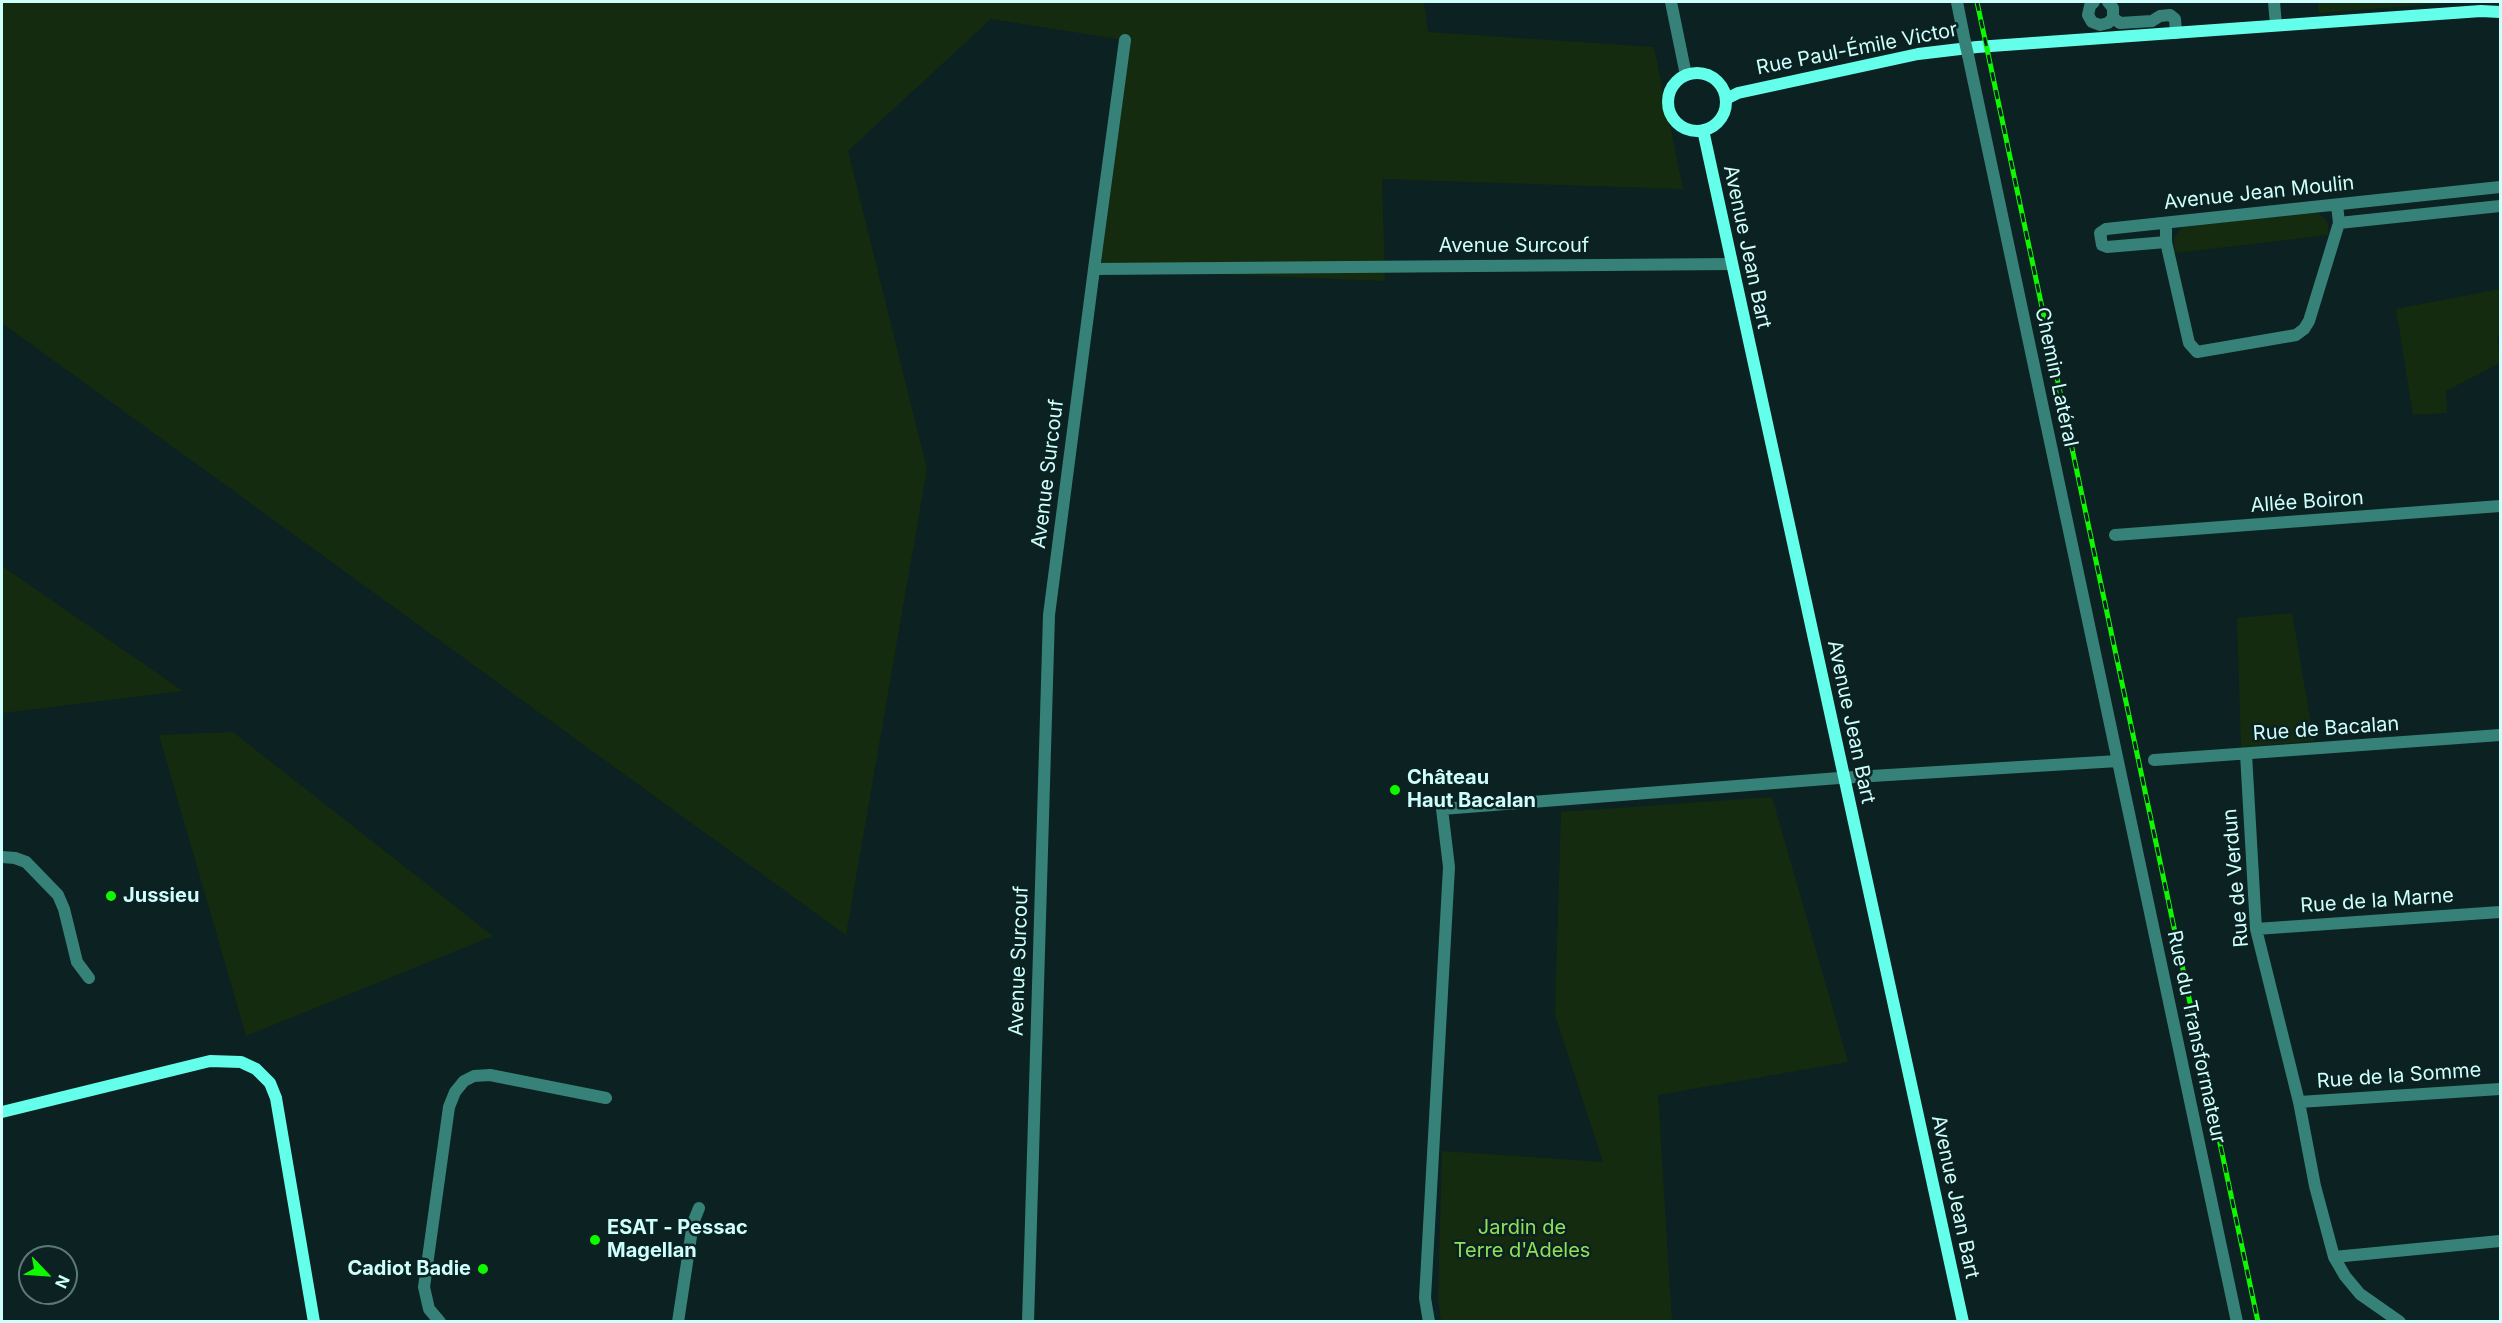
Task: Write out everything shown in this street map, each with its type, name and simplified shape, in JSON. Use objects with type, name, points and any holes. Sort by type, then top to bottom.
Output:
[{"type":"street","points":[[1671,2],[1686,75]]},
{"type":"street","name":"Chemin Latéral","points":[[1957,2],[2118,761]]},
{"type":"street","points":[[2094,2],[2088,10],[2092,22],[2104,25],[2113,18]]},
{"type":"street","points":[[2108,2],[2113,8],[2113,18]]},
{"type":"street","points":[[2274,2],[2276,25]]},
{"type":"street","name":"Rue Paul-Émile Victor","points":[[1726,99],[1738,93],[1918,54],[1996,45],[2481,11],[2500,12]]},
{"type":"street","points":[[2113,18],[2120,23],[2152,21],[2160,16],[2170,15],[2175,19],[2176,33]]},
{"type":"street","points":[[1094,269],[1125,40]]},
{"type":"street","points":[[1695,72],[1712,76],[1719,82],[1726,99],[1723,115],[1711,128],[1702,130],[1684,128],[1671,115],[1668,96],[1672,87],[1686,75],[1695,72]]},
{"type":"street","name":"Avenue Jean Bart","points":[[1702,130],[1963,1322]]},
{"type":"street","name":"Avenue Jean Moulin","points":[[2166,242],[2107,247],[2100,241],[2100,233],[2106,229],[2500,188]]},
{"type":"street","points":[[2166,223],[2166,242],[2189,343],[2197,352],[2296,335],[2304,329],[2309,321],[2339,223],[2337,205]]},
{"type":"street","points":[[2339,223],[2500,206]]},
{"type":"street","name":"Avenue Surcouf","points":[[1028,1322],[1049,615],[1094,269],[1731,264]]},
{"type":"street","name":"Allée Boiron","points":[[2115,536],[2500,506]]},
{"type":"street","name":"Rue de Bacalan","points":[[2154,760],[2500,735]]},
{"type":"street","name":"Rue de Verdun","points":[[2246,754],[2256,929],[2299,1102],[2315,1186],[2334,1257],[2345,1276],[2360,1294],[2400,1322]]},
{"type":"street","points":[[1429,1322],[1425,1298],[1449,867],[1442,808],[1844,778],[2118,761]]},
{"type":"street","name":"Rue du Transformateur","points":[[2118,761],[2237,1322]]},
{"type":"street","points":[[2,857],[26,862],[58,895],[64,909],[77,962],[89,978]]},
{"type":"street","name":"Rue de la Marne","points":[[2256,929],[2500,912]]},
{"type":"street","points":[[2,1112],[210,1061],[241,1062],[256,1069],[270,1083],[276,1098],[314,1322]]},
{"type":"street","points":[[441,1322],[429,1309],[424,1287],[449,1107],[455,1092],[464,1081],[474,1076],[490,1075],[606,1098]]},
{"type":"street","name":"Rue de la Somme","points":[[2299,1102],[2500,1089]]},
{"type":"street","points":[[678,1322],[693,1223],[699,1208]]},
{"type":"street","points":[[2334,1257],[2500,1242]]},
{"type":"green space","points":[[2,2],[1424,2],[1428,32],[1654,47],[1683,189],[1382,179],[1385,281],[1094,269],[1124,40],[991,19],[848,151],[927,469],[846,935],[2,323]]},
{"type":"green space","points":[[2318,2],[2460,2],[2319,13]]},
{"type":"green space","points":[[2318,213],[2327,221],[2329,235],[2175,253],[2174,238],[2182,227]]},
{"type":"green space","points":[[2500,289],[2500,335],[2497,336],[2500,363],[2446,391],[2447,413],[2413,415],[2396,309]]},
{"type":"green space","points":[[2,566],[183,691],[2,713]]},
{"type":"green space","points":[[2292,613],[2314,741],[2241,747],[2237,618]]},
{"type":"green space","points":[[233,732],[493,936],[246,1036],[159,735]]},
{"type":"green space","name":"Jardin de Terre d'Adeles","points":[[1772,797],[1848,1062],[1658,1095],[1672,1321],[1441,1321],[1438,1299],[1442,1151],[1603,1162],[1555,1015],[1561,812]]},
{"type":"railway","points":[[1977,2],[2258,1322]]},
{"type":"place","name":"Château Haut Bacalan","points":[[1395,790]]},
{"type":"place","name":"Jussieu","points":[[111,896]]},
{"type":"place","name":"ESAT - Pessac Magellan","points":[[595,1240]]},
{"type":"place","name":"Cadiot Badie","points":[[483,1269]]}]
